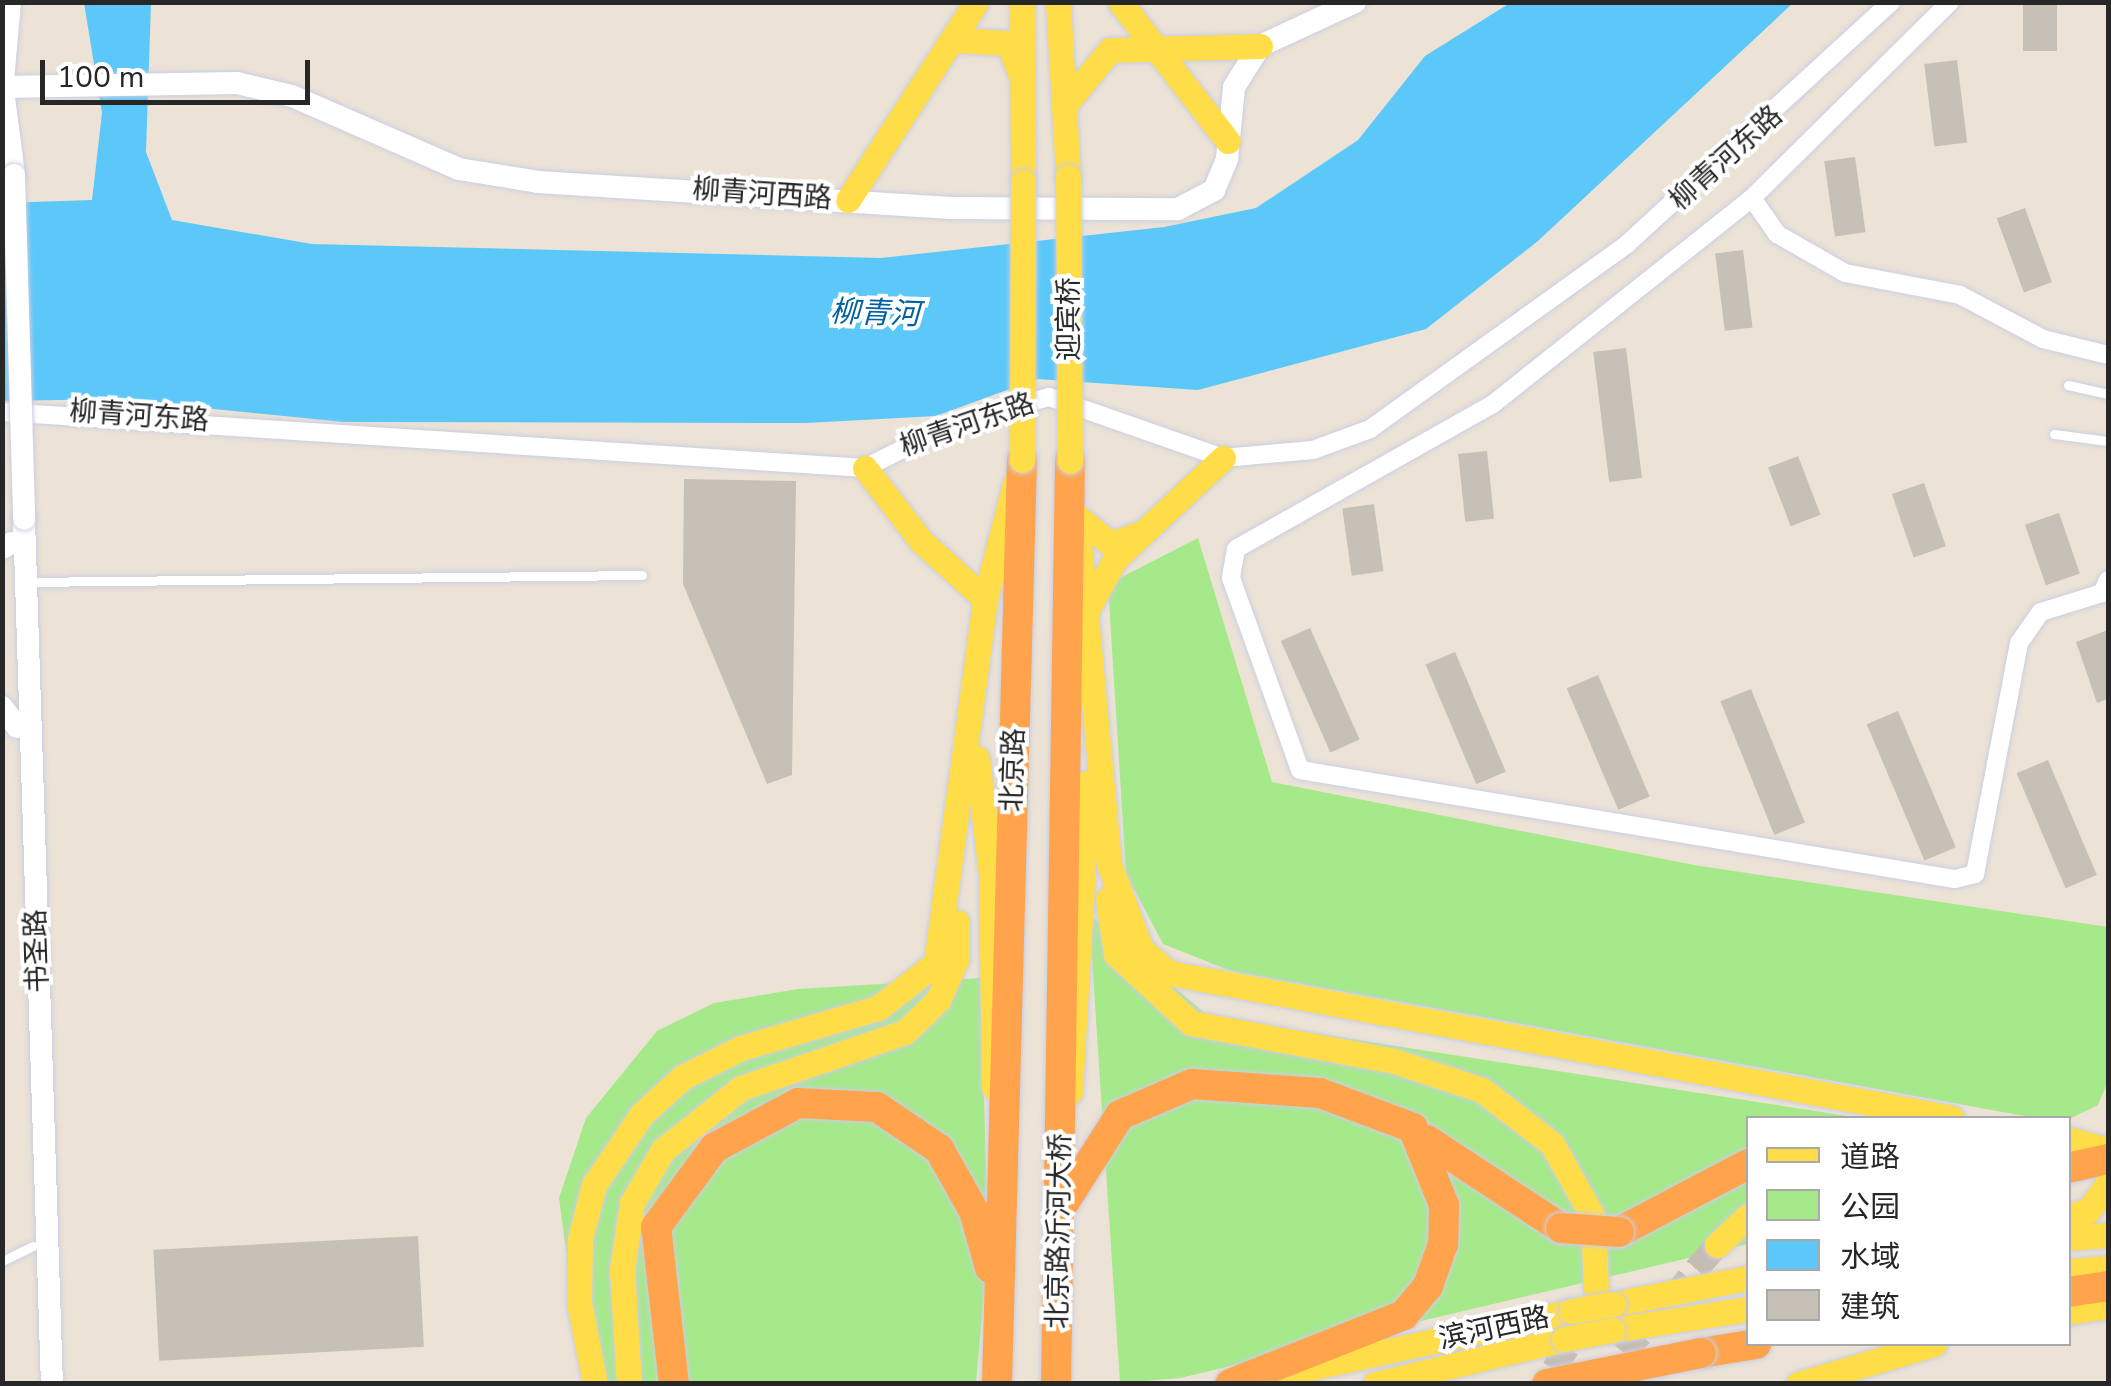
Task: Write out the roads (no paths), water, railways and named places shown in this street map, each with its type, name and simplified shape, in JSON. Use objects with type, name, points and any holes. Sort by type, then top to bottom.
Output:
[{"type":"highway","name":"北京路","points":[[1002,1158],[1022,460]]},
{"type":"highway","name":"北京路","points":[[1062,1078],[1070,461]]},
{"type":"highway","name":"北京路沂河大桥","points":[[1056,1384],[1062,1078]]},
{"type":"highway","points":[[1060,1214],[1094,1145],[1146,1097],[1252,1082],[1320,1093],[1413,1128],[1526,1213],[1561,1228],[1619,1232],[1746,1165]]},
{"type":"highway","points":[[674,1384],[656,1228],[680,1188],[748,1123],[798,1103],[877,1107],[939,1149],[955,1175],[998,1295]]},
{"type":"highway","points":[[1230,1384],[1404,1315],[1428,1286],[1444,1244],[1444,1205],[1413,1128]]},
{"type":"highway","points":[[997,1384],[1002,1158]]},
{"type":"highway","points":[[2071,1167],[2108,1159]]},
{"type":"highway","points":[[2071,1292],[2108,1286]]},
{"type":"highway","points":[[1546,1379],[1746,1346]]},
{"type":"main road","points":[[848,200],[976,2]]},
{"type":"main road","points":[[1022,2],[1026,88]]},
{"type":"main road","points":[[1058,2],[1068,101]]},
{"type":"main road","points":[[1120,2],[1228,141]]},
{"type":"main road","points":[[955,40],[1008,43],[1026,88]]},
{"type":"main road","points":[[1068,101],[1110,50],[1260,46]]},
{"type":"main road","name":"迎宾桥","points":[[972,724],[985,599],[1022,460],[1026,88]]},
{"type":"main road","name":"迎宾桥","points":[[1068,101],[1070,461],[1087,613],[1093,746]]},
{"type":"main road","points":[[1087,613],[1138,534],[1223,458]]},
{"type":"main road","points":[[865,468],[955,572],[985,599]]},
{"type":"main road","points":[[1076,516],[1111,544],[1138,534]]},
{"type":"main road","points":[[955,572],[983,569],[998,544]]},
{"type":"main road","points":[[595,1384],[579,1302],[594,1185],[642,1114],[683,1077],[905,993],[936,963],[946,934],[972,724]]},
{"type":"main road","points":[[972,724],[991,872],[989,1043],[1002,1158]]},
{"type":"main road","points":[[1093,746],[1116,954],[1191,1022],[1394,1062],[1482,1090],[1552,1144],[1594,1217],[1611,1319],[1584,1384]]},
{"type":"main road","points":[[1061,1151],[1078,1045],[1079,866],[1093,746]]},
{"type":"main road","points":[[629,1384],[622,1270],[632,1202],[663,1150],[741,1088],[906,1032],[938,1000],[957,958],[959,827]]},
{"type":"main road","points":[[1109,864],[1140,949],[1169,973],[1221,990],[1941,1116]]},
{"type":"main road","points":[[2071,1140],[2108,1150]]},
{"type":"main road","points":[[2071,1215],[2088,1212],[2108,1183]]},
{"type":"main road","points":[[1718,1245],[1746,1218]]},
{"type":"main road","points":[[2071,1238],[2108,1235]]},
{"type":"main road","points":[[2071,1272],[2108,1268]]},
{"type":"main road","name":"滨河西路","points":[[1375,1384],[1564,1339],[1611,1319],[1746,1279]]},
{"type":"main road","points":[[2071,1312],[2108,1306]]},
{"type":"main road","name":"滨河西路","points":[[1240,1384],[1571,1311],[1611,1319],[1746,1308]]},
{"type":"main road","points":[[1798,1384],[1927,1346]]},
{"type":"street","points":[[10,2],[3,87],[14,175],[17,519]]},
{"type":"street","points":[[1260,46],[1355,2]]},
{"type":"street","name":"柳青河东路","points":[[2,412],[865,468],[954,423],[1049,396],[1223,458],[1313,450],[1370,429],[1628,244],[1891,2]]},
{"type":"street","points":[[1950,2],[1752,198],[1492,404],[1236,550],[1231,578],[1300,770],[1965,876],[1976,874],[2019,642],[2041,612],[2102,593],[2108,580]]},
{"type":"street","name":"柳青河西路","points":[[3,87],[175,80],[292,96],[459,169],[848,200],[1178,209],[1214,190],[1228,141],[1234,87],[1260,46]]},
{"type":"street","points":[[1752,198],[1778,234],[1845,273],[1960,294],[2043,339],[2108,355]]},
{"type":"street","points":[[2,204],[17,519]]},
{"type":"street","name":"书圣路","points":[[17,519],[7,546],[40,1384]]},
{"type":"street","name":"书圣路","points":[[17,519],[25,582],[52,1384]]},
{"type":"street","points":[[2,707],[16,727]]},
{"type":"lane","points":[[2068,385],[2108,394]]},
{"type":"lane","points":[[2054,434],[2108,441]]},
{"type":"lane","points":[[25,582],[642,575]]},
{"type":"lane","points":[[2,1261],[33,1246]]},
{"type":"water","name":"柳青河","points":[[84,3],[151,3],[146,152],[172,220],[312,244],[881,258],[1164,227],[1256,208],[1358,140],[1425,56],[1510,3],[1793,3],[1538,241],[1426,329],[1198,390],[1037,379],[936,416],[806,423],[343,422],[114,399],[3,401],[2,203],[92,200],[102,113]]},
{"type":"tunnel","points":[[1624,1353],[1717,1245]]},
{"type":"tunnel","points":[[1554,1369],[1582,1322]]}]
